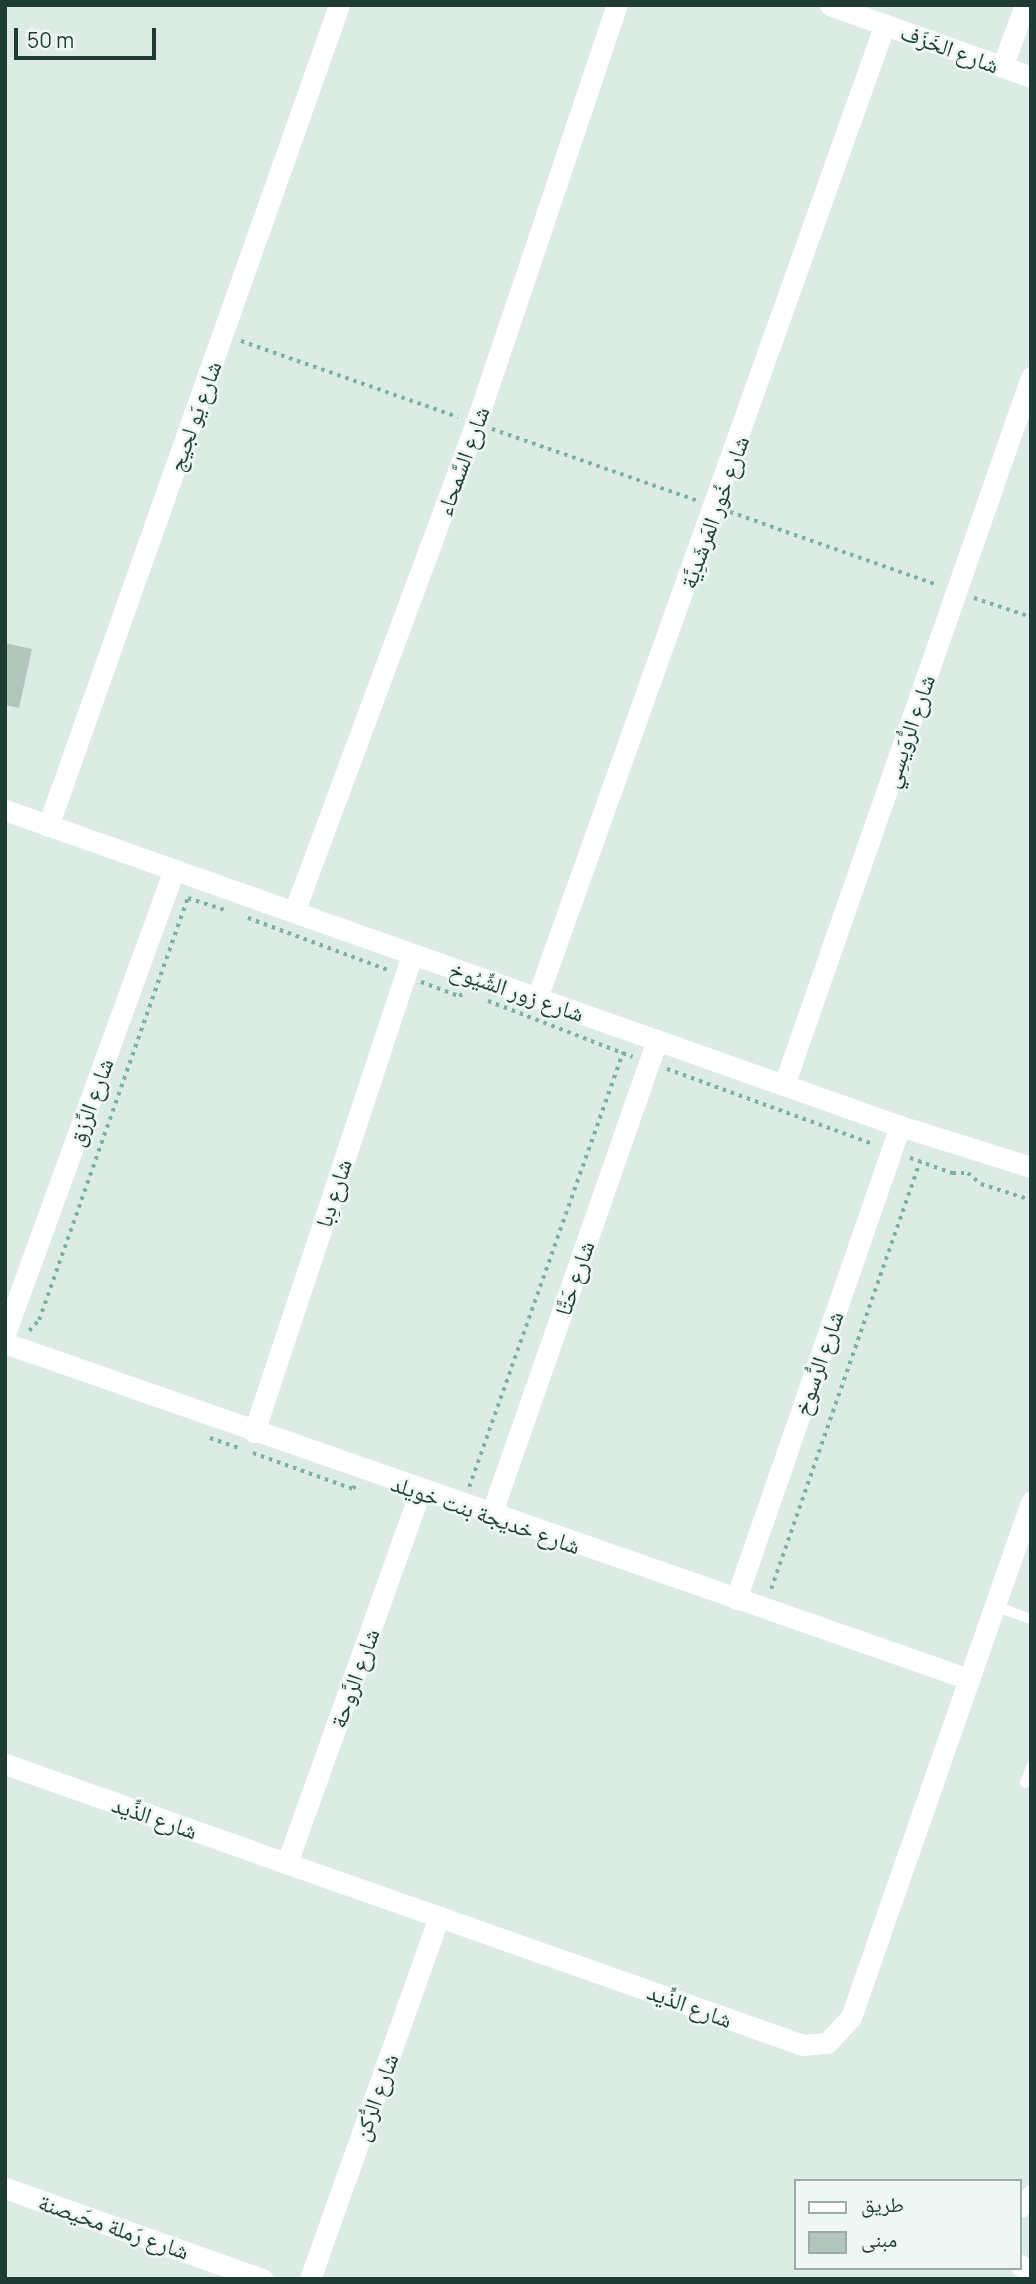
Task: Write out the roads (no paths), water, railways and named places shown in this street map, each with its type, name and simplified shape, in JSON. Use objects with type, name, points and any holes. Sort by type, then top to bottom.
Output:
[{"type":"street","name":"شارع يَو لجيج","points":[[48,826],[339,5]]},
{"type":"street","name":"شارع السَّمحاء","points":[[294,912],[476,423],[617,5]]},
{"type":"street","name":"شارع الخَزَف","points":[[830,5],[1031,77]]},
{"type":"street","points":[[1002,66],[1025,5]]},
{"type":"street","name":"شارع خُور المَرشَدِيَّة","points":[[537,998],[716,507],[885,24]]},
{"type":"street","name":"شارع الرُّوَيسِي","points":[[784,1085],[1031,377]]},
{"type":"street","name":"شارع زور الشِّيُوخ","points":[[5,810],[900,1126],[1031,1167]]},
{"type":"street","name":"شارع الرِّزق","points":[[5,1334],[174,870]]},
{"type":"street","name":"شارع دِبا","points":[[254,1432],[412,955]]},
{"type":"street","name":"شارع حَتَّا","points":[[491,1516],[657,1040]]},
{"type":"street","name":"شارع الرُّسوخ","points":[[736,1599],[900,1126]]},
{"type":"street","name":"شارع خديجة بنت خويلد","points":[[5,1343],[420,1492],[969,1679]]},
{"type":"street","name":"شارع الرَّوحة","points":[[287,1863],[420,1492]]},
{"type":"street","name":"شارع الذِّيد","points":[[5,1764],[803,2045],[827,2043],[851,2017],[1031,1503]]},
{"type":"street","name":"شارع الرُّكن","points":[[310,2279],[439,1916]]},
{"type":"street","name":"شارع رَملة محَيصنة","points":[[5,2188],[262,2279]]},
{"type":"lane","points":[[995,1606],[1031,1619]]},
{"type":"lane","points":[[1025,1783],[1031,1766]]}]
